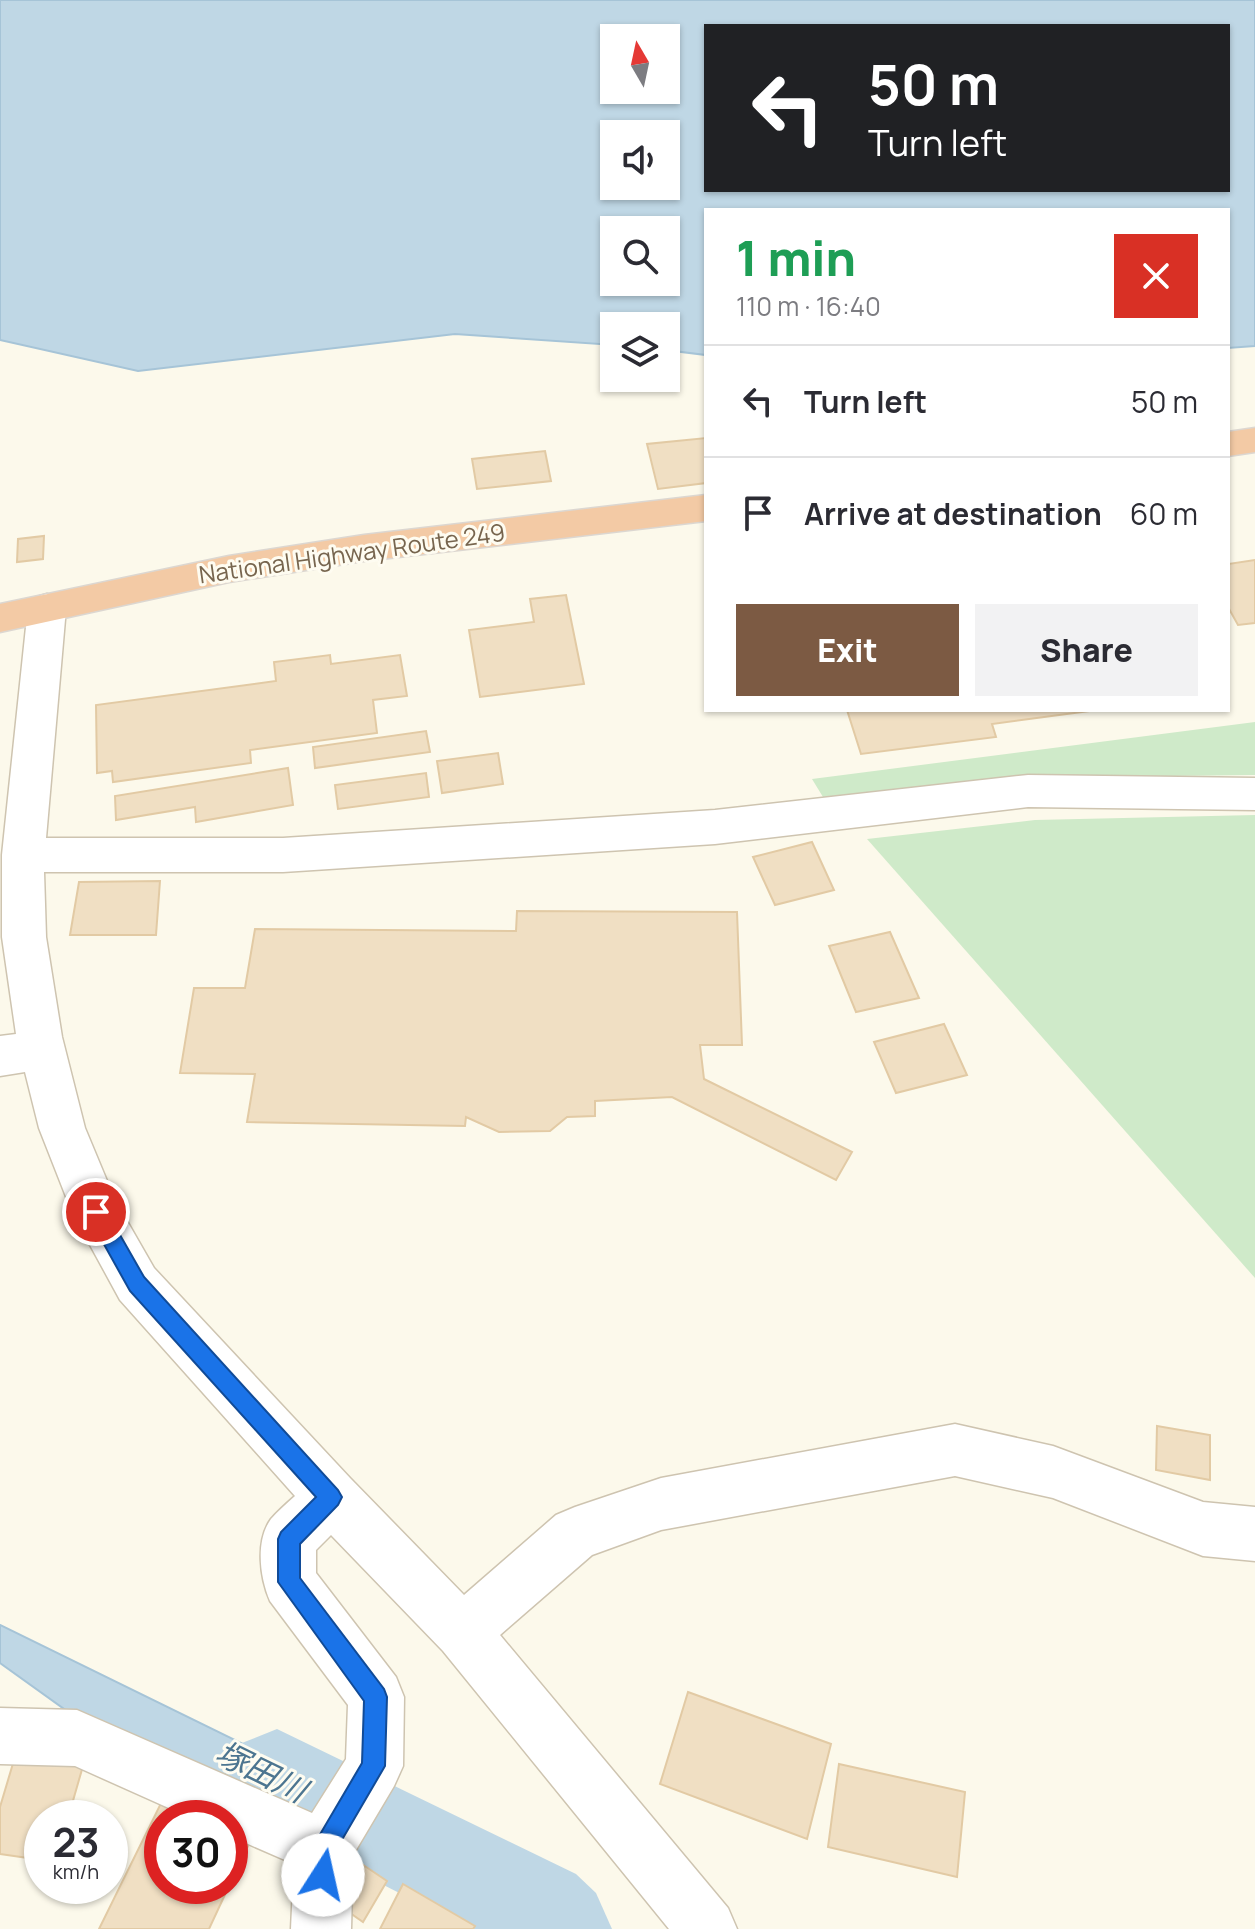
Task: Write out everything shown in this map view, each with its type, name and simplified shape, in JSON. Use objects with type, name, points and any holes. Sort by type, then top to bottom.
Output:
[{"type":"highway","points":[[1230,444],[1255,440]]},
{"type":"highway","name":"National Highway Route 249","points":[[0,618],[229,569],[364,548],[704,508]]},
{"type":"street","points":[[47,608],[23,855],[21,1053],[62,1128],[96,1212],[137,1284],[331,1497],[462,1632],[707,1929]]},
{"type":"street","points":[[23,855],[283,855],[715,827],[1028,791],[1255,794]]},
{"type":"street","points":[[462,1632],[575,1534],[661,1504],[955,1450],[1053,1472],[1203,1529],[1255,1534]]},
{"type":"street","points":[[321,1929],[328,1839],[374,1766],[376,1697],[289,1582],[289,1539],[331,1497]]},
{"type":"street","points":[[0,1736],[77,1738],[328,1839]]},
{"type":"green space","points":[[1255,722],[1255,775],[1005,778],[823,797],[812,779]]},
{"type":"green space","points":[[1255,815],[1255,1278],[867,839],[1035,820]]},
{"type":"water","points":[[0,0],[1255,0],[1255,346],[1230,348],[1230,208],[704,208],[704,355],[680,352],[680,312],[600,312],[600,344],[455,334],[138,371],[0,340]]},
{"type":"water","points":[[0,1625],[339,1791],[324,1819],[74,1716],[0,1663]]},
{"type":"building","points":[[704,438],[704,483],[658,489],[647,444]]},
{"type":"building","points":[[545,451],[551,481],[477,489],[472,459]]},
{"type":"building","points":[[44,536],[43,559],[17,562],[18,539]]},
{"type":"building","points":[[1255,560],[1255,623],[1238,625],[1230,611],[1230,564]]},
{"type":"building","points":[[566,595],[584,684],[480,697],[469,630],[534,622],[530,599]]},
{"type":"building","points":[[330,655],[331,664],[400,655],[407,696],[373,700],[377,733],[250,750],[251,763],[113,782],[112,771],[97,773],[96,705],[276,681],[274,662]]},
{"type":"building","points":[[848,712],[1082,712],[992,724],[996,737],[861,754]]},
{"type":"building","points":[[426,731],[430,752],[315,768],[313,747]]},
{"type":"building","points":[[498,753],[503,784],[442,793],[437,761]]},
{"type":"building","points":[[288,768],[293,805],[196,822],[195,807],[116,820],[115,796]]},
{"type":"building","points":[[426,773],[429,797],[338,809],[335,785]]},
{"type":"building","points":[[812,842],[834,890],[775,905],[753,857]]},
{"type":"building","points":[[160,881],[156,935],[70,935],[79,882]]},
{"type":"building","points":[[517,911],[737,912],[742,1045],[700,1045],[704,1079],[852,1152],[836,1180],[672,1097],[595,1101],[595,1116],[567,1117],[550,1131],[499,1132],[466,1117],[465,1126],[247,1122],[255,1074],[180,1073],[194,988],[245,988],[255,929],[516,931]]},
{"type":"building","points":[[890,932],[919,998],[856,1012],[829,946]]},
{"type":"building","points":[[944,1024],[967,1075],[896,1093],[874,1042]]},
{"type":"building","points":[[1157,1426],[1210,1435],[1210,1480],[1156,1470]]},
{"type":"building","points":[[688,1692],[831,1744],[807,1839],[660,1784]]},
{"type":"building","points":[[17,1750],[85,1759],[73,1800],[24,1800],[24,1857],[0,1854],[0,1807]]},
{"type":"building","points":[[839,1764],[965,1792],[957,1877],[828,1847]]},
{"type":"building","points":[[167,1791],[187,1800],[163,1800]]},
{"type":"building","points":[[248,1828],[255,1831],[248,1846]]},
{"type":"building","points":[[144,1838],[144,1904],[221,1904],[209,1929],[99,1929],[111,1904],[128,1904],[128,1870]]},
{"type":"building","points":[[347,1854],[387,1881],[363,1922],[323,1894]]},
{"type":"building","points":[[403,1884],[475,1926],[473,1929],[380,1929]]},
{"type":"waterway","name":"塚田川","points":[[277,1778],[540,1910],[560,1929]]},
{"type":"route","points":[[96,1212],[137,1284],[331,1497],[289,1539],[289,1582],[376,1697],[374,1766],[324,1848],[323,1875]]}]
